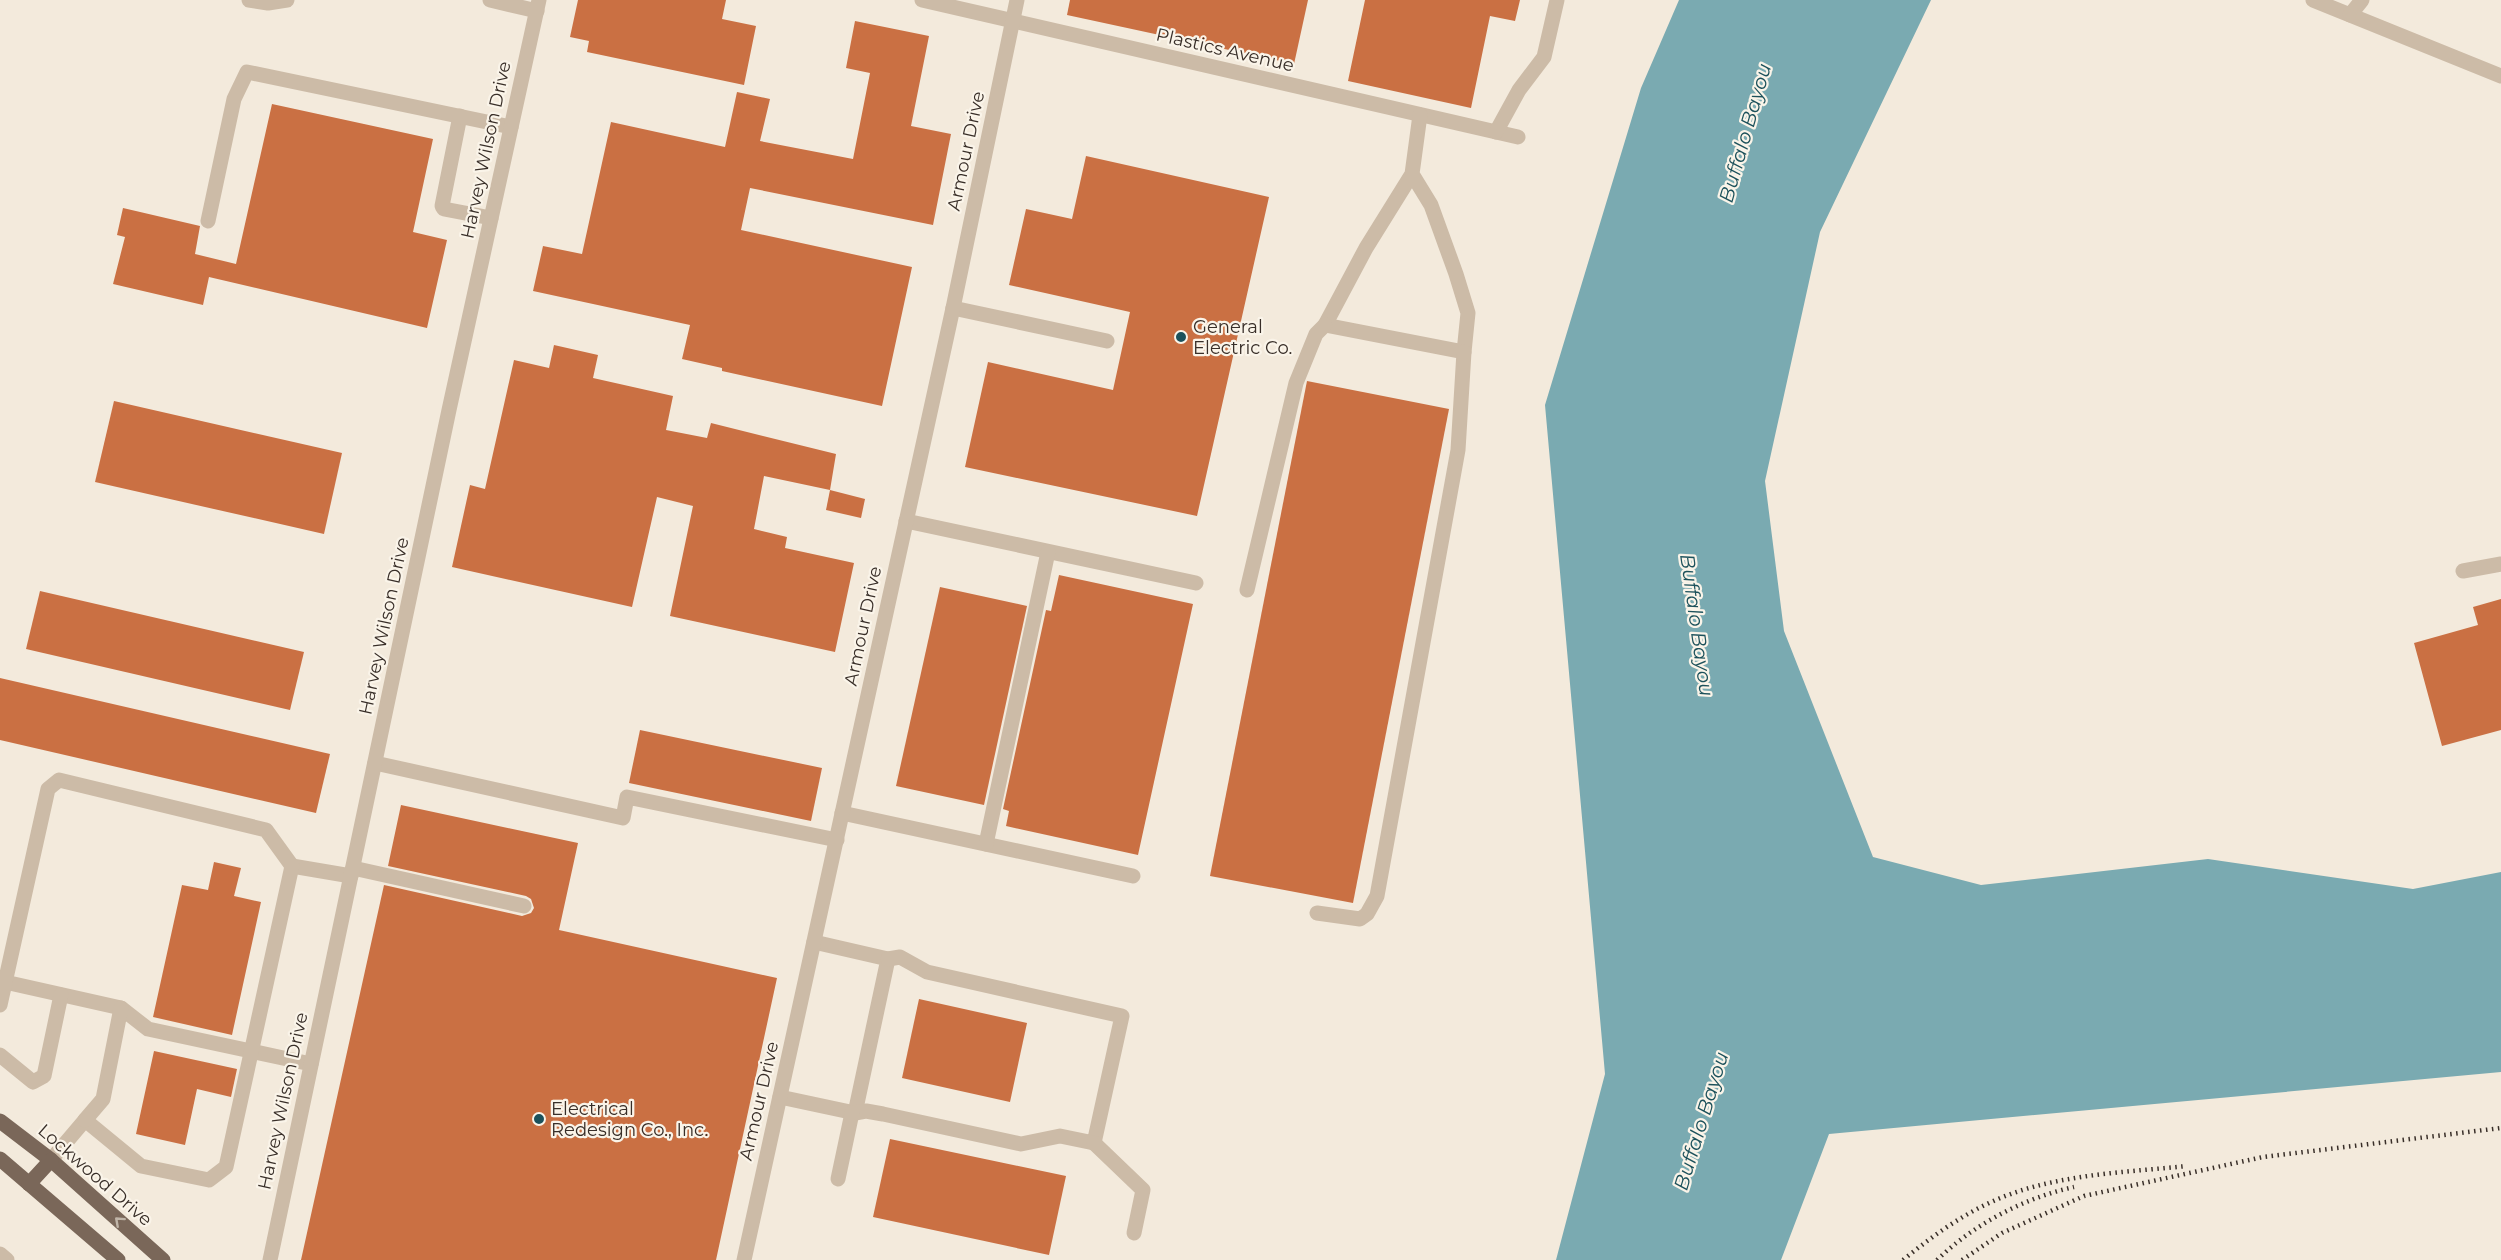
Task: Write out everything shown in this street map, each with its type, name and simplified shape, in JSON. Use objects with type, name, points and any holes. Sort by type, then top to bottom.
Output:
[{"type":"main road","name":"Lockwood Drive","points":[[0,1121],[51,1160],[163,1260]]},
{"type":"main road","points":[[0,1159],[118,1260]]},
{"type":"main road","points":[[29,1184],[51,1160]]},
{"type":"street","points":[[249,0],[268,3],[287,0]]},
{"type":"street","points":[[490,0],[538,5]]},
{"type":"street","name":"Plastics Avenue","points":[[922,0],[1518,137]]},
{"type":"street","name":"Armour Drive","points":[[744,1260],[953,308],[1017,0]]},
{"type":"street","points":[[1496,132],[1519,90],[1544,57],[1557,0]]},
{"type":"street","points":[[2313,0],[2501,76]]},
{"type":"street","points":[[2350,15],[2362,0]]},
{"type":"street","name":"Harvey Wilson Drive","points":[[270,1260],[538,5]]},
{"type":"street","points":[[208,221],[234,99],[247,72],[511,127]]},
{"type":"street","points":[[1247,590],[1296,383],[1316,334],[1325,325],[1366,248],[1412,174],[1420,115]]},
{"type":"street","points":[[460,116],[442,206],[444,209],[491,218]]},
{"type":"street","points":[[1317,913],[1360,920],[1367,914],[1377,896],[1458,450],[1468,313],[1431,205],[1412,174]]},
{"type":"street","points":[[953,308],[1107,341]]},
{"type":"street","points":[[1325,325],[1464,352]]},
{"type":"street","points":[[906,521],[1196,583]]},
{"type":"street","points":[[986,844],[1048,552]]},
{"type":"street","points":[[2463,571],[2501,564]]},
{"type":"street","points":[[375,763],[623,818],[627,797],[837,840]]},
{"type":"street","points":[[0,1005],[48,789],[59,780],[266,830],[292,866],[226,1167],[209,1180],[141,1166],[85,1120]]},
{"type":"street","points":[[842,813],[1132,876]]},
{"type":"street","points":[[292,866],[352,872],[524,906]]},
{"type":"street","points":[[814,942],[888,959],[900,957],[927,972],[1122,1016],[1094,1143]]},
{"type":"street","points":[[838,1179],[888,959]]},
{"type":"street","points":[[5,982],[121,1008],[148,1029],[311,1064]]},
{"type":"street","points":[[0,1055],[33,1082],[44,1076],[61,995]]},
{"type":"street","points":[[51,1160],[103,1099],[121,1008]]},
{"type":"street","points":[[780,1097],[853,1113],[866,1111],[883,1114],[1021,1144],[1060,1136],[1094,1143],[1143,1190],[1134,1233]]},
{"type":"street","points":[[0,1254],[7,1260]]},
{"type":"water","name":"Buffalo Bayou","points":[[1679,0],[1931,0],[1820,232],[1765,481],[1784,631],[1873,857],[1981,885],[2208,859],[2413,889],[2501,872],[2501,1072],[1829,1134],[1781,1260],[1556,1260],[1605,1074],[1545,405],[1641,88]]},
{"type":"building","points":[[578,0],[726,0],[722,19],[756,26],[744,85],[587,52],[589,41],[570,37]]},
{"type":"building","points":[[1070,0],[1308,0],[1294,64],[1067,15]]},
{"type":"building","points":[[1365,0],[1520,0],[1515,21],[1490,16],[1471,108],[1348,81]]},
{"type":"building","points":[[855,21],[929,36],[911,126],[951,134],[933,225],[750,188],[741,230],[912,267],[882,406],[722,371],[722,368],[682,359],[690,325],[533,291],[543,246],[582,254],[611,122],[725,147],[737,92],[770,99],[760,141],[853,159],[870,73],[846,68]]},
{"type":"building","points":[[272,104],[433,139],[413,232],[447,240],[427,328],[209,277],[203,305],[113,284],[125,237],[117,235],[123,208],[200,226],[195,254],[236,264]]},
{"type":"building","name":"General Electric Co.","points":[[1086,156],[1269,197],[1197,516],[965,467],[988,362],[1113,390],[1130,312],[1009,285],[1026,209],[1072,219]]},
{"type":"building","points":[[554,345],[598,355],[593,378],[673,396],[666,430],[707,438],[711,423],[836,454],[830,490],[764,476],[754,529],[787,537],[785,548],[854,563],[835,652],[670,616],[693,506],[657,497],[632,607],[452,567],[470,485],[485,489],[514,360],[549,368]]},
{"type":"building","points":[[1307,381],[1449,409],[1353,903],[1210,876]]},
{"type":"building","points":[[114,401],[342,453],[324,534],[95,482]]},
{"type":"building","points":[[830,490],[865,499],[861,518],[826,510]]},
{"type":"building","points":[[1059,575],[1193,604],[1138,855],[1006,826],[1009,811],[1003,809],[1046,610],[1051,611]]},
{"type":"building","points":[[940,587],[1027,606],[984,805],[896,786]]},
{"type":"building","points":[[40,591],[304,652],[290,710],[26,649]]},
{"type":"building","points":[[2501,599],[2501,730],[2442,746],[2414,643],[2478,625],[2473,607]]},
{"type":"building","points":[[0,678],[330,754],[316,813],[0,740]]},
{"type":"building","points":[[640,730],[822,768],[811,821],[629,783]]},
{"type":"building","name":"Electrical Redesign Co., Inc.","points":[[401,805],[578,843],[559,930],[777,978],[716,1260],[301,1260],[384,885],[522,916],[531,913],[534,908],[531,899],[526,896],[388,866]]},
{"type":"building","points":[[214,862],[241,868],[234,896],[261,902],[232,1035],[153,1017],[182,885],[208,890]]},
{"type":"building","points":[[919,999],[1027,1023],[1010,1102],[902,1078]]},
{"type":"building","points":[[154,1051],[237,1069],[231,1097],[197,1089],[185,1145],[136,1134]]},
{"type":"building","points":[[890,1139],[1066,1176],[1049,1255],[873,1217]]},
{"type":"railway","points":[[1962,1260],[2002,1233],[2084,1196],[2263,1157],[2501,1128]]},
{"type":"railway","points":[[1903,1260],[1952,1223],[1993,1201],[2029,1188],[2074,1178],[2187,1166]]},
{"type":"railway","points":[[1937,1260],[1967,1235],[2001,1214],[2018,1205],[2074,1187]]},
{"type":"place","name":"General Electric Co.","points":[[1181,337]]},
{"type":"place","name":"Electrical Redesign Co., Inc.","points":[[539,1119]]}]
